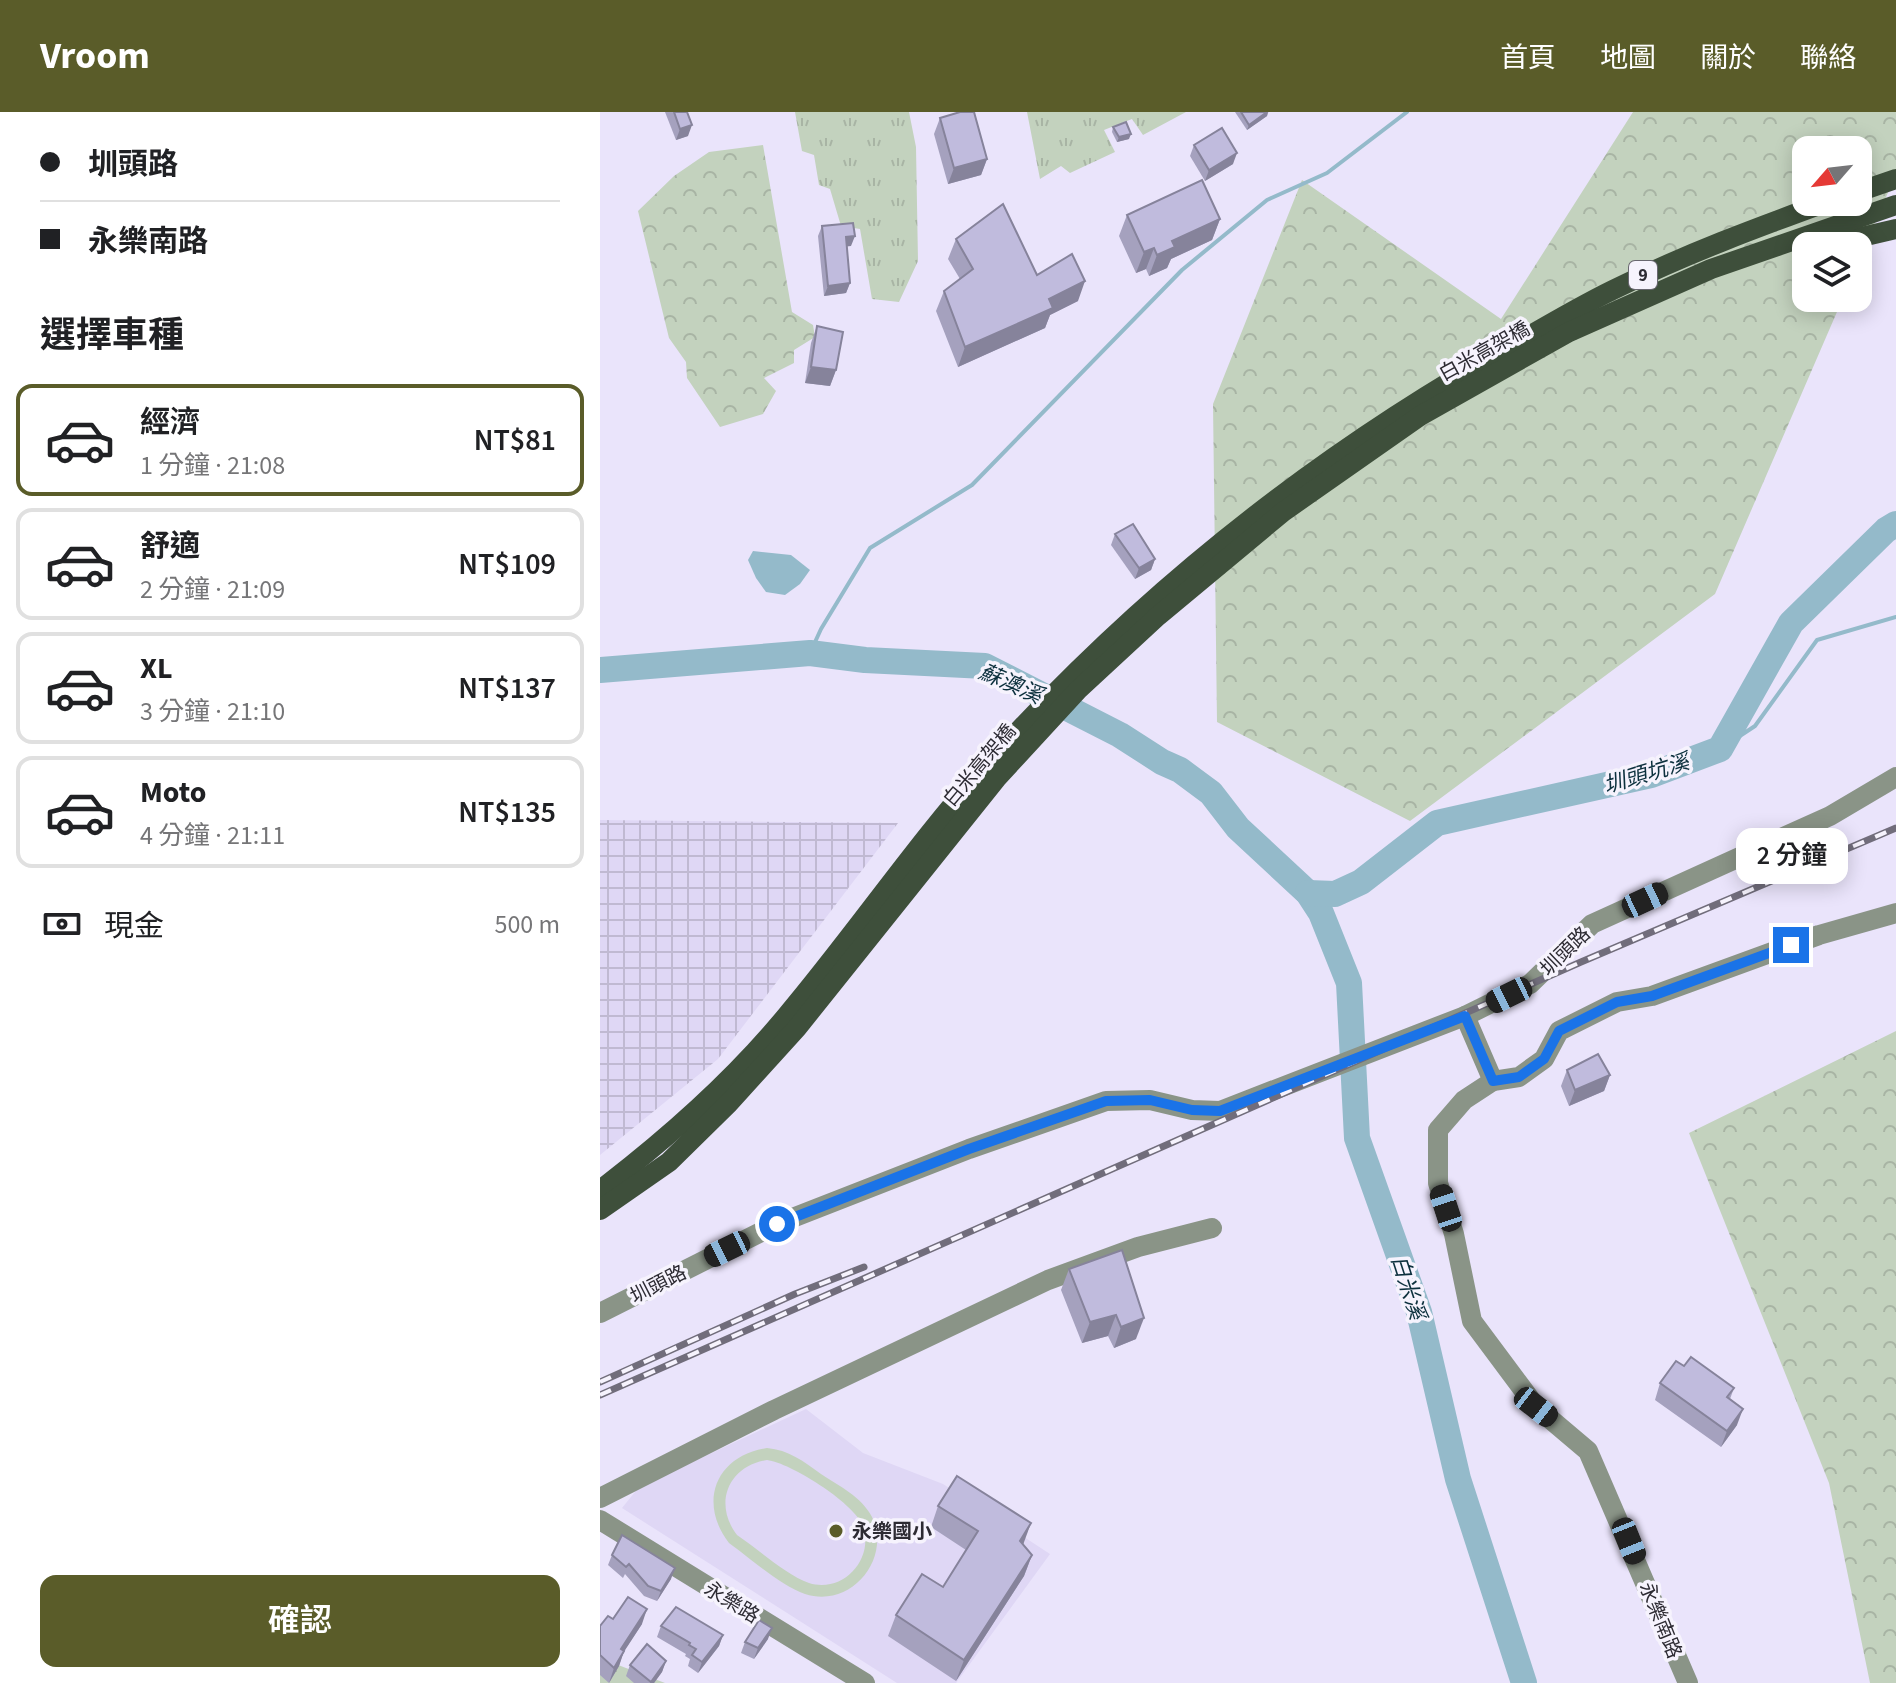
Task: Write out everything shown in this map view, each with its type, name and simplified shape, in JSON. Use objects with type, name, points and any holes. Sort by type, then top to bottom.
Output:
[{"type":"main road","points":[[1872,187],[1896,179]]},
{"type":"main road","name":"9","points":[[1565,324],[1896,205]]},
{"type":"main road","name":"9","points":[[1565,324],[1629,282],[1792,215]]},
{"type":"main road","points":[[1872,235],[1896,229]]},
{"type":"main road","points":[[1711,269],[1792,253]]},
{"type":"main road","name":"白米高架橋","points":[[600,1190],[655,1148],[717,1093],[786,1017],[986,767],[1067,680],[1164,589],[1298,483],[1385,420],[1465,371],[1565,324]]},
{"type":"main road","name":"白米高架橋","points":[[600,1210],[669,1162],[729,1103],[797,1028],[997,778],[1078,690],[1158,616],[1283,512],[1355,460],[1565,324]]},
{"type":"street","name":"圳頭路","points":[[600,1313],[777,1224],[969,1149],[1106,1101],[1150,1100],[1192,1110],[1220,1111],[1465,1016],[1530,984],[1592,924],[1830,816],[1896,777]]},
{"type":"street","name":"永樂南路","points":[[1688,1683],[1588,1451],[1536,1407],[1472,1321],[1454,1234],[1438,1183],[1438,1130],[1464,1100],[1493,1081],[1519,1077],[1544,1059],[1559,1031],[1617,1002],[1652,996],[1819,935],[1896,913]]},
{"type":"street","points":[[1465,1016],[1493,1081]]},
{"type":"street","points":[[600,1498],[774,1410],[1048,1280],[1138,1247],[1212,1228]]},
{"type":"street","name":"永樂路","points":[[600,1520],[865,1683]]},
{"type":"shaded area","points":[[600,820],[898,823],[718,1059],[600,1155]]},
{"type":"shaded area","name":"永樂國小","points":[[806,1409],[863,1453],[943,1484],[1050,1554],[956,1683],[897,1683],[622,1508],[639,1487]]},
{"type":"green space","points":[[795,112],[909,112],[916,147],[918,261],[899,302],[872,299],[860,229],[841,226],[830,189],[819,185],[814,155],[802,151]]},
{"type":"green space","points":[[1027,112],[1186,112],[1143,135],[1132,119],[1104,130],[1115,152],[1070,173],[1061,166],[1040,179]]},
{"type":"green space","points":[[1633,112],[1896,112],[1896,174],[1871,232],[1792,232],[1792,312],[1837,312],[1715,594],[1410,821],[1217,722],[1213,404],[1302,180],[1501,319]]},
{"type":"green space","points":[[763,145],[792,312],[813,325],[815,337],[794,350],[794,363],[764,378],[776,391],[763,414],[720,427],[687,378],[686,362],[669,338],[638,211],[674,176],[709,152]]},
{"type":"green space","points":[[1896,1031],[1896,1683],[1870,1683],[1829,1483],[1689,1133]]},
{"type":"green space","points":[[767,1448],[789,1454],[850,1492],[868,1510],[877,1533],[876,1549],[872,1564],[852,1587],[822,1597],[805,1594],[776,1579],[729,1543],[720,1528],[714,1497],[724,1471],[749,1453]],"holes":[[[767,1460],[778,1463],[834,1495],[862,1524],[865,1549],[861,1560],[845,1578],[822,1585],[800,1579],[737,1535],[730,1523],[726,1499],[734,1478],[754,1464]]]},
{"type":"green space","points":[[600,1658],[665,1683],[600,1683]]},
{"type":"water","points":[[753,551],[791,555],[810,570],[800,584],[785,595],[766,592],[748,560]]},
{"type":"building","points":[[674,112],[687,112],[692,125],[680,129]]},
{"type":"building","points":[[960,112],[974,112],[987,159],[954,168],[940,118]]},
{"type":"building","points":[[1241,112],[1267,112],[1249,125]]},
{"type":"building","points":[[1126,122],[1131,134],[1119,137],[1113,127]]},
{"type":"building","points":[[1222,128],[1237,153],[1209,170],[1194,145]]},
{"type":"building","points":[[1202,180],[1220,219],[1172,241],[1175,247],[1157,255],[1154,248],[1144,252],[1127,215]]},
{"type":"building","points":[[1003,204],[1037,275],[1072,254],[1085,281],[1049,299],[1053,308],[965,347],[944,291],[973,269],[956,239]]},
{"type":"building","points":[[853,223],[855,236],[846,237],[850,283],[828,286],[822,226]]},
{"type":"building","points":[[817,326],[843,332],[836,370],[811,367]]},
{"type":"building","points":[[1133,524],[1155,559],[1139,568],[1115,534]]},
{"type":"building","points":[[1598,1054],[1610,1075],[1575,1090],[1567,1070]]},
{"type":"building","points":[[1122,1250],[1144,1318],[1121,1327],[1116,1315],[1090,1322],[1069,1269]]},
{"type":"building","points":[[1691,1357],[1734,1388],[1727,1397],[1743,1409],[1727,1431],[1660,1383],[1676,1361],[1684,1366]]},
{"type":"building","points":[[957,1476],[1031,1523],[1020,1541],[1032,1555],[964,1660],[896,1615],[922,1574],[943,1587],[978,1531],[938,1506]]},
{"type":"building","points":[[622,1535],[675,1568],[661,1591],[648,1586],[629,1564],[626,1567],[612,1555]]},
{"type":"building","points":[[628,1597],[647,1609],[621,1649],[624,1651],[614,1668],[600,1655],[600,1626],[608,1616],[613,1619]]},
{"type":"building","points":[[676,1607],[723,1635],[702,1662],[692,1655],[696,1649],[690,1643],[661,1626]]},
{"type":"building","points":[[759,1620],[772,1628],[758,1648],[745,1642]]},
{"type":"building","points":[[647,1644],[666,1661],[651,1682],[630,1665]]},
{"type":"waterway","points":[[810,653],[870,548],[972,485],[1182,270],[1267,200],[1327,173],[1407,112]]},
{"type":"waterway","name":"圳頭坑溪","points":[[1308,893],[1335,894],[1361,882],[1437,823],[1651,775],[1720,749],[1791,623],[1886,530],[1896,524]]},
{"type":"waterway","points":[[1720,749],[1755,726],[1817,640],[1896,617]]},
{"type":"waterway","name":"白米溪","points":[[600,670],[810,653],[865,660],[985,666],[1120,735],[1180,770],[1211,793],[1238,828],[1308,893],[1321,913],[1349,983],[1357,1138],[1419,1312],[1458,1479],[1524,1683]]},
{"type":"railway","points":[[600,1395],[1581,962],[1896,828]]},
{"type":"railway","points":[[600,1382],[795,1294],[864,1267]]},
{"type":"place","name":"永樂國小","points":[[836,1531]]},
{"type":"route","points":[[777,1224],[969,1149],[1106,1101],[1150,1100],[1192,1110],[1220,1111],[1465,1016],[1493,1081],[1519,1077],[1544,1059],[1559,1031],[1617,1002],[1652,996],[1791,945]]},
{"type":"water label","name":"蘇澳溪","points":[[1011,683]]}]
